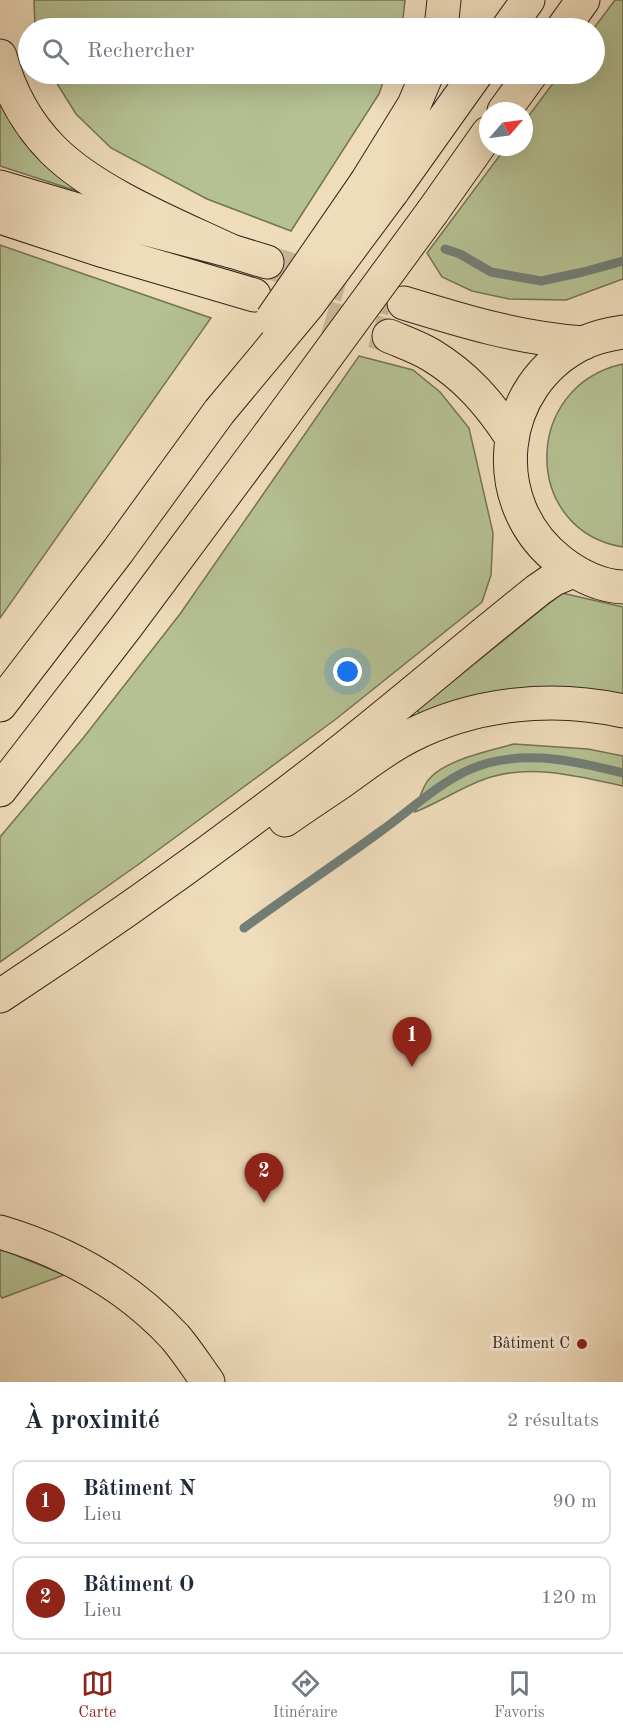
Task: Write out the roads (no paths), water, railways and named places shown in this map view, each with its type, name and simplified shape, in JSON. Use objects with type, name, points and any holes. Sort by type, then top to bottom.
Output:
[{"type":"main road","points":[[442,18],[444,0]]},
{"type":"main road","points":[[515,18],[528,0]]},
{"type":"main road","points":[[570,18],[583,0]]},
{"type":"main road","points":[[0,56],[4,72],[19,104],[35,129],[53,150],[75,169],[143,209],[231,251]]},
{"type":"main road","points":[[0,705],[118,551],[219,412],[308,305],[379,187],[423,84]]},
{"type":"main road","points":[[379,187],[467,84]]},
{"type":"main road","points":[[511,102],[524,84]]},
{"type":"main road","points":[[0,790],[126,627],[274,428],[479,146]]},
{"type":"main road","points":[[0,186],[108,219],[267,262]]},
{"type":"main road","points":[[0,217],[104,251],[254,295]]},
{"type":"main road","points":[[404,303],[498,331],[546,340],[584,343]]},
{"type":"main road","points":[[623,332],[584,343],[562,356],[544,372],[529,392],[518,414],[512,438],[510,469],[516,499],[529,527],[549,552],[573,571],[594,581],[623,587]]},
{"type":"main road","points":[[389,336],[429,354],[454,370],[477,390],[512,438]]},
{"type":"main road","points":[[0,996],[202,856],[323,765],[538,590],[554,579],[573,571]]},
{"type":"main road","points":[[60,956],[222,862],[408,737],[440,723],[466,714],[518,704],[579,705],[623,711]]},
{"type":"main road","points":[[0,1232],[41,1244],[120,1287],[176,1338],[208,1382]]},
{"type":"waterway","points":[[445,249],[460,254],[491,272],[541,281],[623,261]]},
{"type":"waterway","points":[[244,928],[394,822],[432,792],[473,768],[505,760],[539,758],[573,762],[623,773]]},
{"type":"tunnel","points":[[267,262],[400,302]]},
{"type":"tunnel","points":[[279,303],[389,336]]},
{"type":"place","name":"Bâtiment N","points":[[412,1067]]},
{"type":"place","name":"Bâtiment O","points":[[264,1203]]},
{"type":"place","name":"Bâtiment C","points":[[582,1344]]}]
